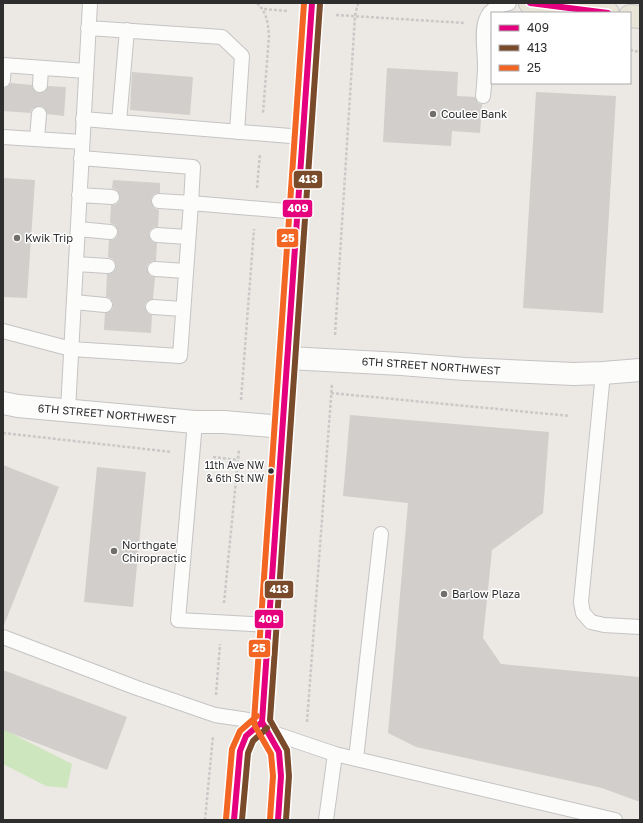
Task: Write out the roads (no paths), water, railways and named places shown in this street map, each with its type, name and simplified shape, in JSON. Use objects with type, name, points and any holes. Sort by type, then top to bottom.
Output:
[{"type":"main road","points":[[278,820],[281,776],[279,752],[265,727],[269,625],[312,3]]},
{"type":"main road","points":[[530,3],[600,12]]},
{"type":"main road","name":"6TH STREET NORTHWEST","points":[[288,358],[401,364],[465,370],[574,374],[640,370]]},
{"type":"main road","name":"6TH STREET NORTHWEST","points":[[3,403],[18,406],[195,422],[224,422],[283,427]]},
{"type":"main road","points":[[234,820],[240,751],[246,736],[265,727]]},
{"type":"lane","points":[[68,410],[90,3]]},
{"type":"lane","points":[[483,96],[485,65],[484,25],[486,18],[494,8],[509,3]]},
{"type":"lane","points":[[88,28],[222,37],[242,56],[237,132]]},
{"type":"lane","points":[[119,122],[127,30]]},
{"type":"lane","points":[[3,80],[4,65],[86,70]]},
{"type":"lane","points":[[40,85],[41,68]]},
{"type":"lane","points":[[37,139],[39,114]]},
{"type":"lane","points":[[83,119],[303,137]]},
{"type":"lane","points":[[3,137],[82,142]]},
{"type":"lane","points":[[3,331],[71,349],[180,356],[193,167],[81,158]]},
{"type":"lane","points":[[79,195],[112,197]]},
{"type":"lane","points":[[160,201],[298,212]]},
{"type":"lane","points":[[78,229],[110,232]]},
{"type":"lane","points":[[157,235],[188,237]]},
{"type":"lane","points":[[76,264],[108,266]]},
{"type":"lane","points":[[155,269],[186,271]]},
{"type":"lane","points":[[74,302],[105,305]]},
{"type":"lane","points":[[153,308],[183,309]]},
{"type":"lane","points":[[603,373],[581,602],[583,613],[591,622],[604,625],[640,628]]},
{"type":"lane","points":[[195,422],[178,620],[269,625]]},
{"type":"lane","points":[[356,759],[381,534]]},
{"type":"lane","points":[[3,637],[138,688],[215,715],[265,727],[305,744],[335,754],[615,820]]},
{"type":"lane","points":[[326,820],[335,754]]},
{"type":"place","name":"Coulee Bank","points":[[433,114]]},
{"type":"place","name":"Kwik Trip","points":[[17,238]]},
{"type":"place","name":"11th Ave NW & 6th St NW","points":[[271,471]]},
{"type":"place","name":"Northgate Chiropractic","points":[[114,551]]},
{"type":"place","name":"Barlow Plaza","points":[[444,594]]}]
